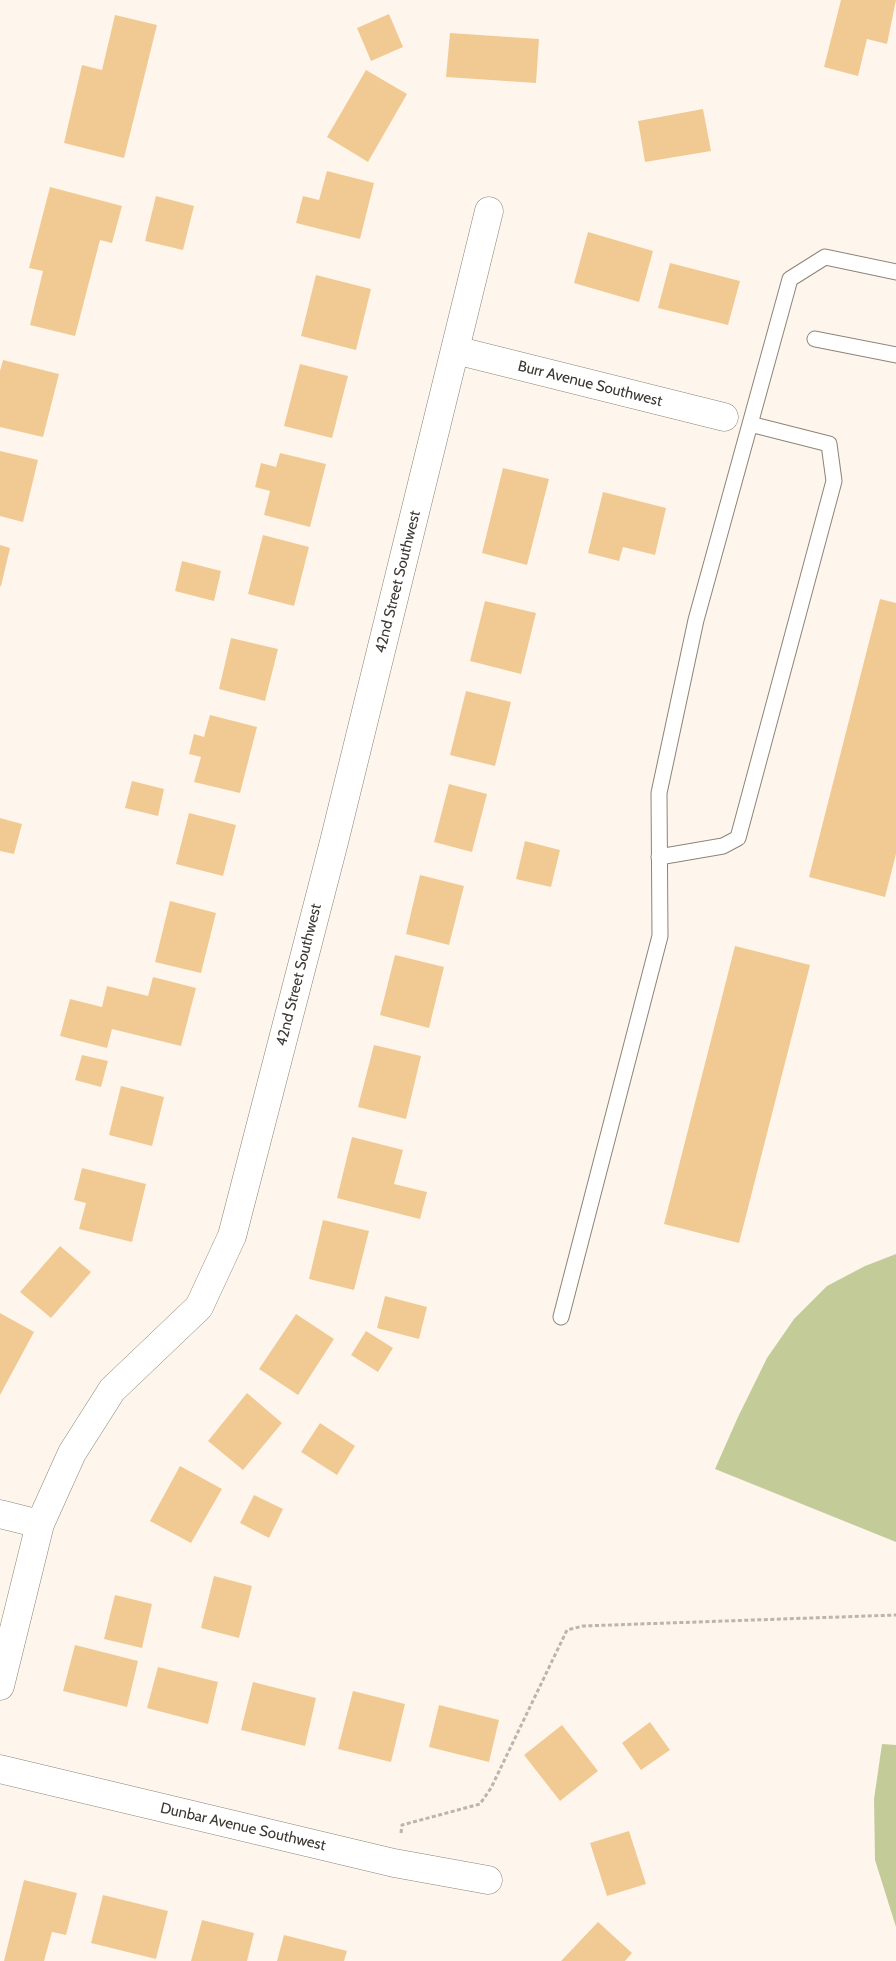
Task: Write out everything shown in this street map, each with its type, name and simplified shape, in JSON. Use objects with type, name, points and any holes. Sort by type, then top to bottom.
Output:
[{"type":"street","name":"42nd Street Southwest","points":[[0,1686],[40,1524],[72,1452],[112,1390],[199,1307],[232,1236],[334,842],[489,211]]},
{"type":"street","name":"Burr Avenue Southwest","points":[[455,350],[724,417]]},
{"type":"street","points":[[0,1514],[40,1524]]},
{"type":"street","name":"Dunbar Avenue Southwest","points":[[0,1769],[394,1863],[488,1880]]},
{"type":"lane","points":[[561,1317],[660,936],[659,793],[696,620],[790,279],[825,257],[896,272]]},
{"type":"lane","points":[[816,339],[896,355]]},
{"type":"lane","points":[[659,857],[723,846],[738,838],[834,481],[828,444],[750,424]]},
{"type":"path","points":[[394,1863],[402,1825],[480,1804],[491,1788],[567,1630],[583,1626],[896,1615]]},
{"type":"green space","points":[[896,1254],[896,1542],[715,1469],[767,1358],[794,1319],[827,1286],[865,1266]]},
{"type":"green space","points":[[882,1744],[896,1745],[896,1927],[875,1860],[874,1799]]},
{"type":"building","points":[[841,0],[896,0],[887,44],[867,39],[858,76],[824,67]]},
{"type":"building","points":[[389,14],[403,47],[371,61],[357,28]]},
{"type":"building","points":[[115,15],[157,25],[124,158],[64,143],[82,65],[102,70]]},
{"type":"building","points":[[450,33],[539,39],[536,83],[446,77]]},
{"type":"building","points":[[366,70],[407,94],[368,162],[327,137]]},
{"type":"building","points":[[703,109],[711,151],[645,162],[638,121]]},
{"type":"building","points":[[327,171],[374,183],[360,239],[296,223],[303,196],[319,200]]},
{"type":"building","points":[[50,187],[122,206],[112,243],[100,240],[75,336],[30,325],[43,271],[29,268]]},
{"type":"building","points":[[156,196],[194,206],[183,250],[145,241]]},
{"type":"building","points":[[588,232],[653,251],[639,302],[574,283]]},
{"type":"building","points":[[670,263],[740,281],[728,325],[658,308]]},
{"type":"building","points":[[316,275],[371,289],[356,350],[301,336]]},
{"type":"building","points":[[3,360],[59,374],[43,437],[0,427],[0,371]]},
{"type":"building","points":[[300,364],[348,376],[332,438],[284,426]]},
{"type":"building","points":[[0,451],[38,460],[23,522],[0,516]]},
{"type":"building","points":[[280,453],[326,464],[310,527],[264,515],[270,491],[255,487],[261,463],[276,467]]},
{"type":"building","points":[[503,468],[549,479],[527,565],[482,553]]},
{"type":"building","points":[[603,492],[666,508],[655,555],[623,547],[619,561],[588,553]]},
{"type":"building","points":[[263,535],[309,547],[294,606],[248,594]]},
{"type":"building","points":[[0,545],[10,548],[1,586],[0,586]]},
{"type":"building","points":[[182,561],[221,571],[214,601],[175,591]]},
{"type":"building","points":[[880,599],[896,603],[896,854],[885,897],[809,877]]},
{"type":"building","points":[[485,601],[536,613],[521,674],[470,661]]},
{"type":"building","points":[[231,638],[278,649],[265,701],[219,689]]},
{"type":"building","points":[[466,691],[511,702],[495,766],[450,755]]},
{"type":"building","points":[[210,715],[257,727],[240,793],[194,782],[201,757],[189,754],[194,734],[204,737]]},
{"type":"building","points":[[132,781],[164,789],[158,816],[125,808]]},
{"type":"building","points":[[449,784],[487,794],[472,852],[434,842]]},
{"type":"building","points":[[189,813],[236,825],[223,876],[176,864]]},
{"type":"building","points":[[0,818],[22,824],[14,854],[0,851]]},
{"type":"building","points":[[525,841],[560,850],[551,887],[516,879]]},
{"type":"building","points":[[420,875],[464,886],[449,945],[406,934]]},
{"type":"building","points":[[170,901],[216,913],[201,973],[155,962]]},
{"type":"building","points":[[735,946],[810,965],[739,1243],[664,1224]]},
{"type":"building","points":[[395,955],[444,967],[429,1028],[380,1015]]},
{"type":"building","points":[[153,977],[196,988],[181,1046],[112,1029],[107,1048],[60,1036],[70,999],[102,1007],[107,986],[148,996]]},
{"type":"building","points":[[374,1045],[421,1056],[406,1119],[358,1107]]},
{"type":"building","points":[[82,1055],[108,1061],[101,1087],[75,1080]]},
{"type":"building","points":[[121,1086],[164,1097],[152,1146],[109,1135]]},
{"type":"building","points":[[352,1137],[403,1150],[394,1184],[427,1192],[420,1219],[337,1198]]},
{"type":"building","points":[[82,1168],[146,1184],[132,1242],[79,1229],[86,1203],[74,1200]]},
{"type":"building","points":[[323,1220],[369,1231],[354,1290],[309,1279]]},
{"type":"building","points":[[60,1246],[91,1272],[51,1318],[20,1292]]},
{"type":"building","points":[[385,1296],[427,1307],[419,1339],[377,1328]]},
{"type":"building","points":[[0,1313],[34,1332],[0,1395]]},
{"type":"building","points":[[296,1314],[334,1339],[298,1395],[259,1369]]},
{"type":"building","points":[[366,1331],[393,1348],[378,1372],[351,1355]]},
{"type":"building","points":[[247,1393],[282,1423],[243,1470],[208,1441]]},
{"type":"building","points":[[320,1423],[355,1446],[337,1475],[301,1452]]},
{"type":"building","points":[[180,1466],[222,1489],[191,1543],[150,1521]]},
{"type":"building","points":[[254,1495],[283,1509],[269,1538],[240,1523]]},
{"type":"building","points":[[214,1576],[252,1586],[239,1638],[201,1628]]},
{"type":"building","points":[[115,1595],[152,1604],[142,1648],[104,1639]]},
{"type":"building","points":[[75,1645],[138,1661],[127,1707],[63,1691]]},
{"type":"building","points":[[158,1667],[218,1682],[208,1724],[147,1708]]},
{"type":"building","points":[[253,1682],[316,1698],[305,1746],[241,1730]]},
{"type":"building","points":[[353,1691],[405,1704],[391,1762],[338,1749]]},
{"type":"building","points":[[439,1705],[499,1720],[489,1762],[429,1747]]},
{"type":"building","points":[[650,1722],[670,1750],[641,1770],[622,1743]]},
{"type":"building","points":[[562,1725],[598,1771],[560,1801],[524,1755]]},
{"type":"building","points":[[629,1831],[646,1884],[607,1896],[590,1843]]},
{"type":"building","points":[[24,1880],[77,1893],[66,1935],[52,1932],[44,1961],[4,1961]]},
{"type":"building","points":[[103,1895],[168,1911],[156,1959],[91,1943]]},
{"type":"building","points":[[202,1920],[254,1933],[247,1961],[191,1961]]},
{"type":"building","points":[[598,1922],[632,1953],[625,1961],[561,1961]]},
{"type":"building","points":[[284,1935],[347,1951],[344,1961],[277,1961]]}]
